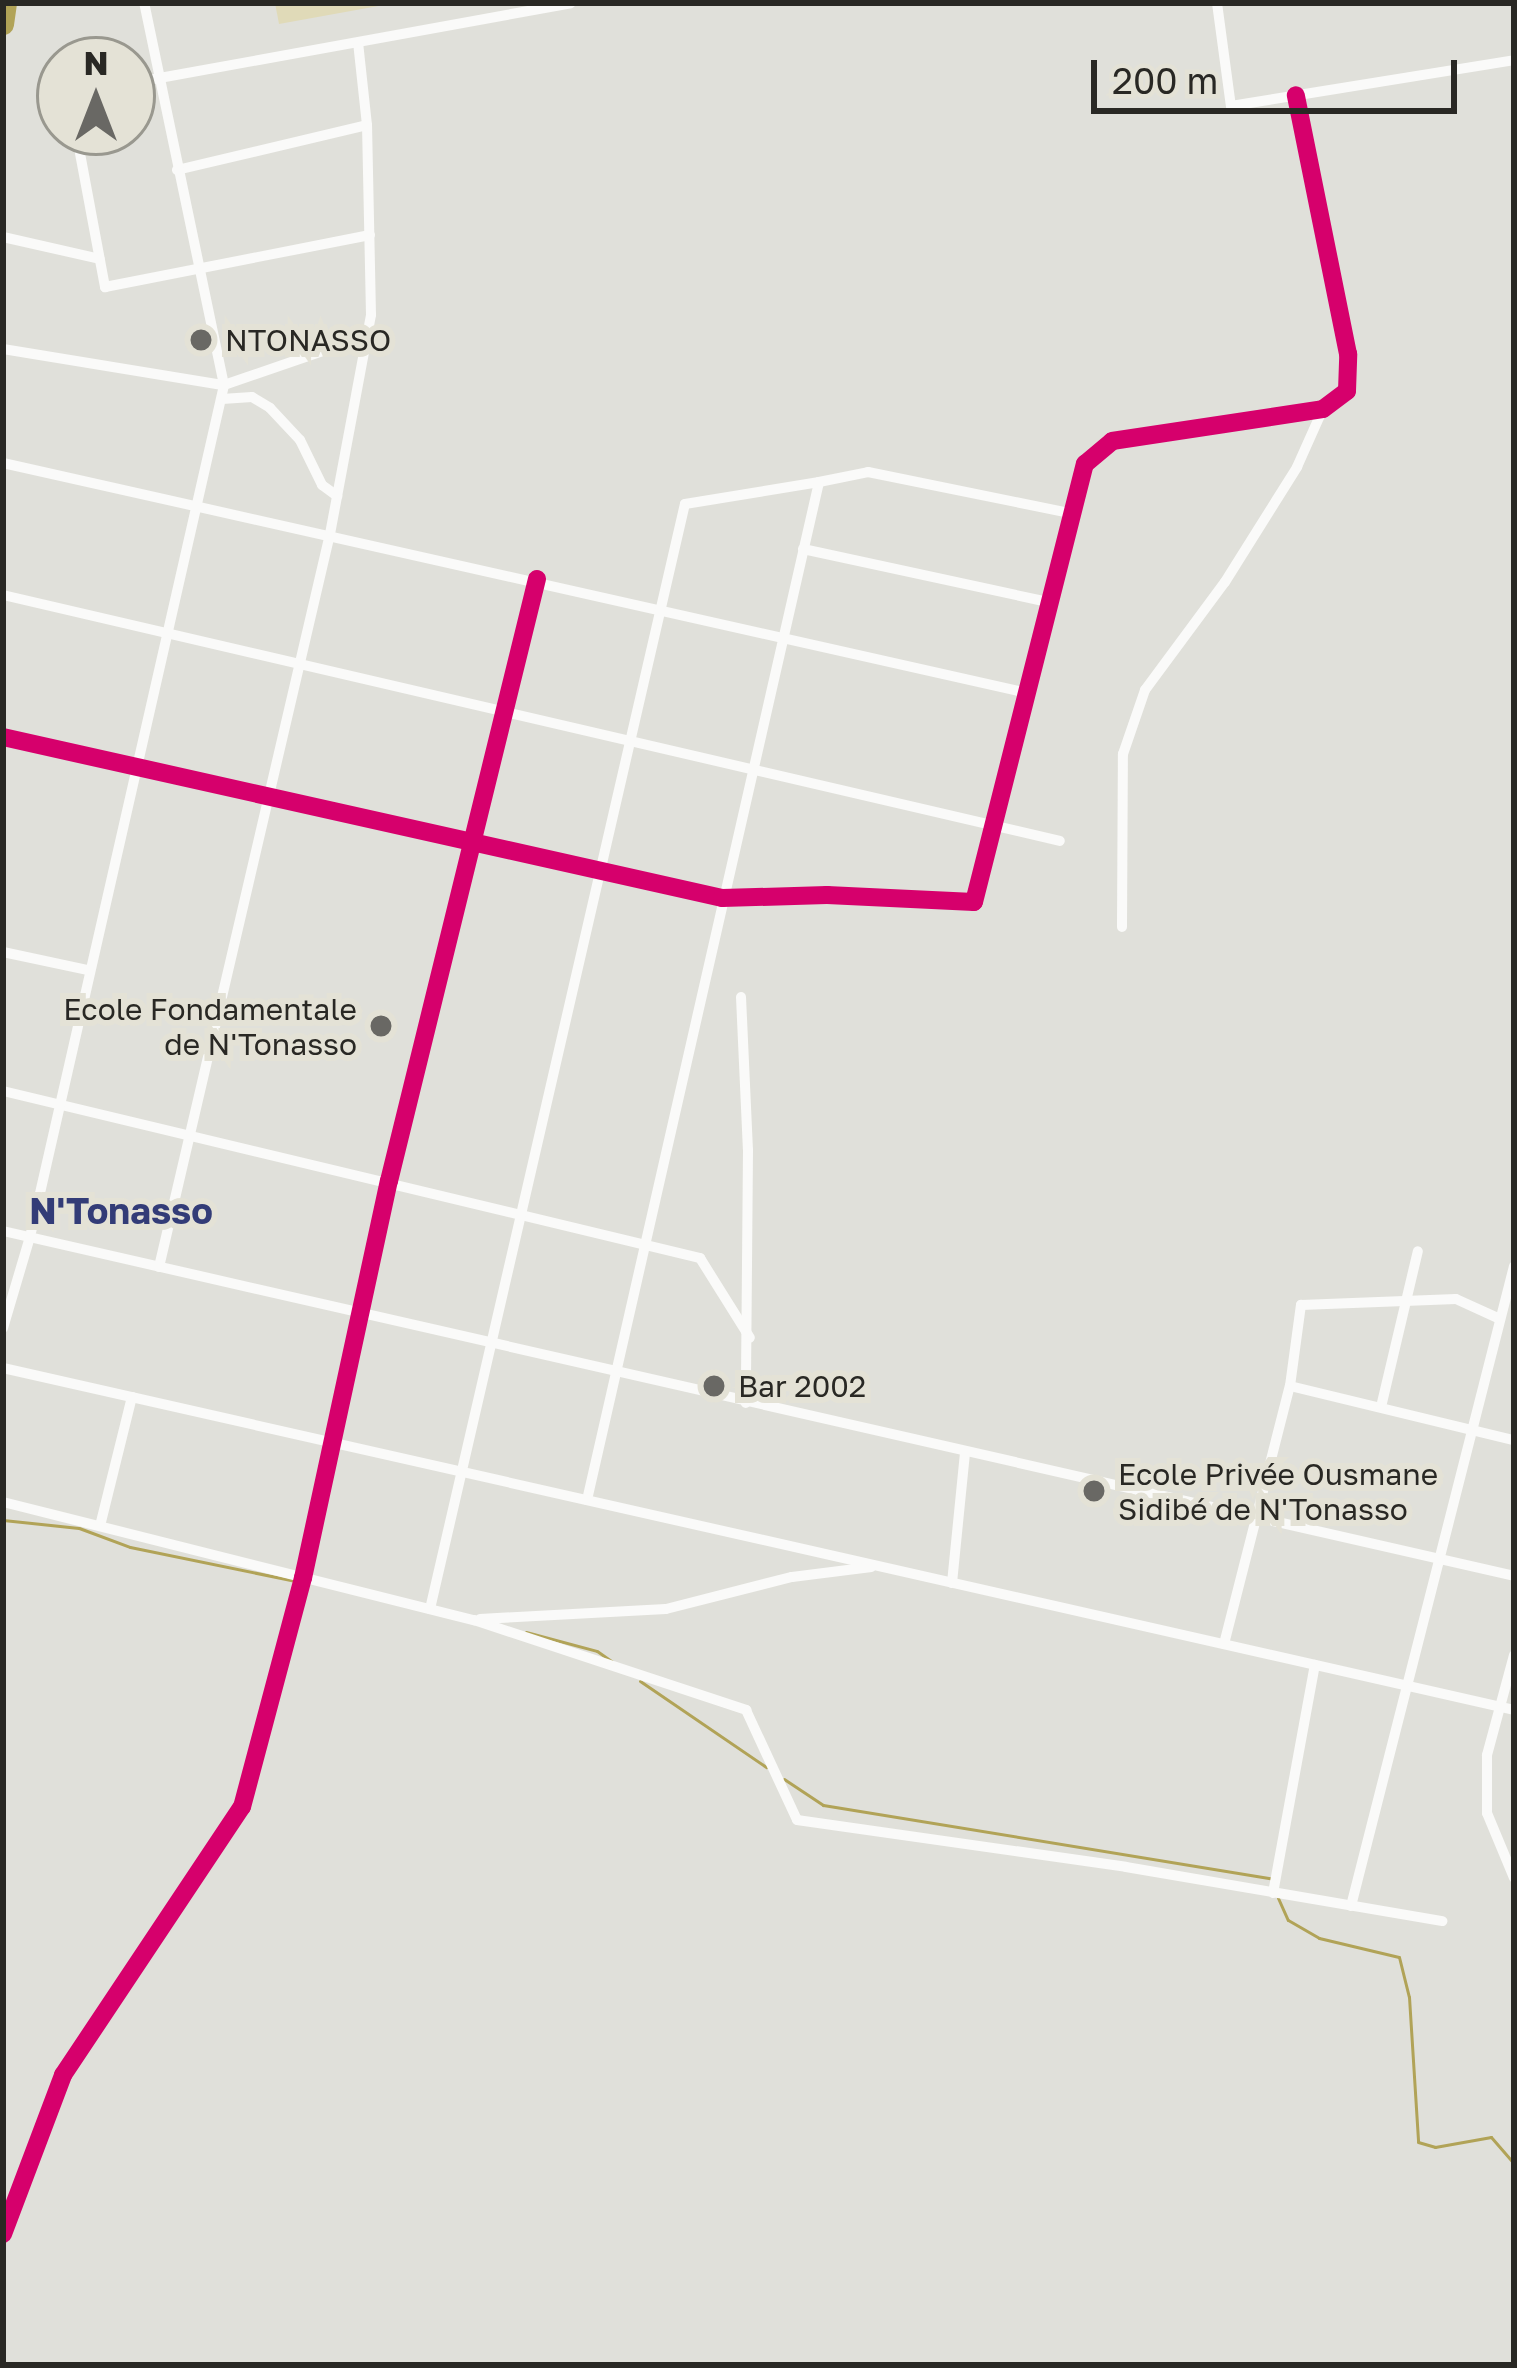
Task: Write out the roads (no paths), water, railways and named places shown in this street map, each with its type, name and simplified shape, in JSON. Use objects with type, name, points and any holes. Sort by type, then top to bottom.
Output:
[{"type":"street","points":[[3,1328],[30,1237],[224,385],[144,3]]},
{"type":"street","points":[[156,79],[571,3]]},
{"type":"street","points":[[1217,3],[1231,106],[1514,59]]},
{"type":"street","points":[[159,1267],[330,534],[371,315],[367,125],[358,42]]},
{"type":"street","points":[[3,737],[722,898],[827,896],[974,902],[1023,692],[1085,464],[1112,441],[1323,409],[1347,391],[1348,354],[1296,95]]},
{"type":"street","points":[[177,170],[367,125]]},
{"type":"street","points":[[81,156],[105,287],[370,235]]},
{"type":"street","points":[[3,237],[100,259]]},
{"type":"street","points":[[3,349],[224,385],[366,336]]},
{"type":"street","points":[[222,399],[251,398],[270,408],[300,440],[322,485],[337,496]]},
{"type":"street","points":[[1122,927],[1123,754],[1145,689],[1225,582],[1297,467],[1323,409]]},
{"type":"street","points":[[3,463],[537,579],[1023,692]]},
{"type":"street","points":[[430,1609],[685,504],[868,472],[1069,513]]},
{"type":"street","points":[[587,1500],[620,1374],[644,1244],[819,482]]},
{"type":"street","points":[[803,550],[1049,602]]},
{"type":"street","points":[[3,2234],[63,2074],[242,1807],[303,1579],[389,1181],[537,579]]},
{"type":"street","points":[[3,595],[1060,841]]},
{"type":"street","points":[[3,952],[88,970]]},
{"type":"street","points":[[741,997],[750,1338],[746,1402]]},
{"type":"street","points":[[3,1091],[700,1258],[750,1338]]},
{"type":"street","points":[[3,1231],[1514,1576]]},
{"type":"street","points":[[1381,1407],[1418,1251]]},
{"type":"street","points":[[1351,1906],[1440,1560],[1468,1428],[1514,1266]]},
{"type":"street","points":[[1224,1644],[1290,1386],[1301,1305],[1456,1299],[1499,1318]]},
{"type":"street","points":[[3,1368],[1514,1710]]},
{"type":"street","points":[[1290,1386],[1514,1440]]},
{"type":"street","points":[[100,1526],[132,1397]]},
{"type":"street","points":[[952,1583],[965,1453]]},
{"type":"street","points":[[3,1502],[474,1619],[746,1710],[797,1820],[1442,1921]]},
{"type":"street","points":[[474,1619],[666,1609],[792,1577],[880,1566]]},
{"type":"street","points":[[1514,1655],[1486,1755],[1486,1813],[1514,1878]]},
{"type":"street","points":[[1273,1893],[1315,1665]]},
{"type":"waterway","points":[[3,24],[6,3]]},
{"type":"waterway","points":[[3,1520],[79,1528],[130,1547],[300,1582]]},
{"type":"waterway","points":[[526,1632],[597,1651],[613,1662]]},
{"type":"waterway","points":[[640,1681],[766,1767]]},
{"type":"waterway","points":[[784,1779],[823,1805],[1270,1878]]},
{"type":"waterway","points":[[1278,1898],[1288,1920],[1319,1938],[1399,1957],[1409,1997],[1418,2142],[1435,2147],[1491,2137],[1514,2163]]},
{"type":"place","name":"NTONASSO","points":[[201,340]]},
{"type":"place","name":"Ecole Fondamentale de N'Tonasso","points":[[381,1026]]},
{"type":"place","name":"Bar 2002","points":[[714,1386]]},
{"type":"place","name":"Ecole Privée Ousmane Sidibé de N'Tonasso","points":[[1094,1491]]},
{"type":"district","name":"N'Tonasso","points":[[121,1211]]}]
